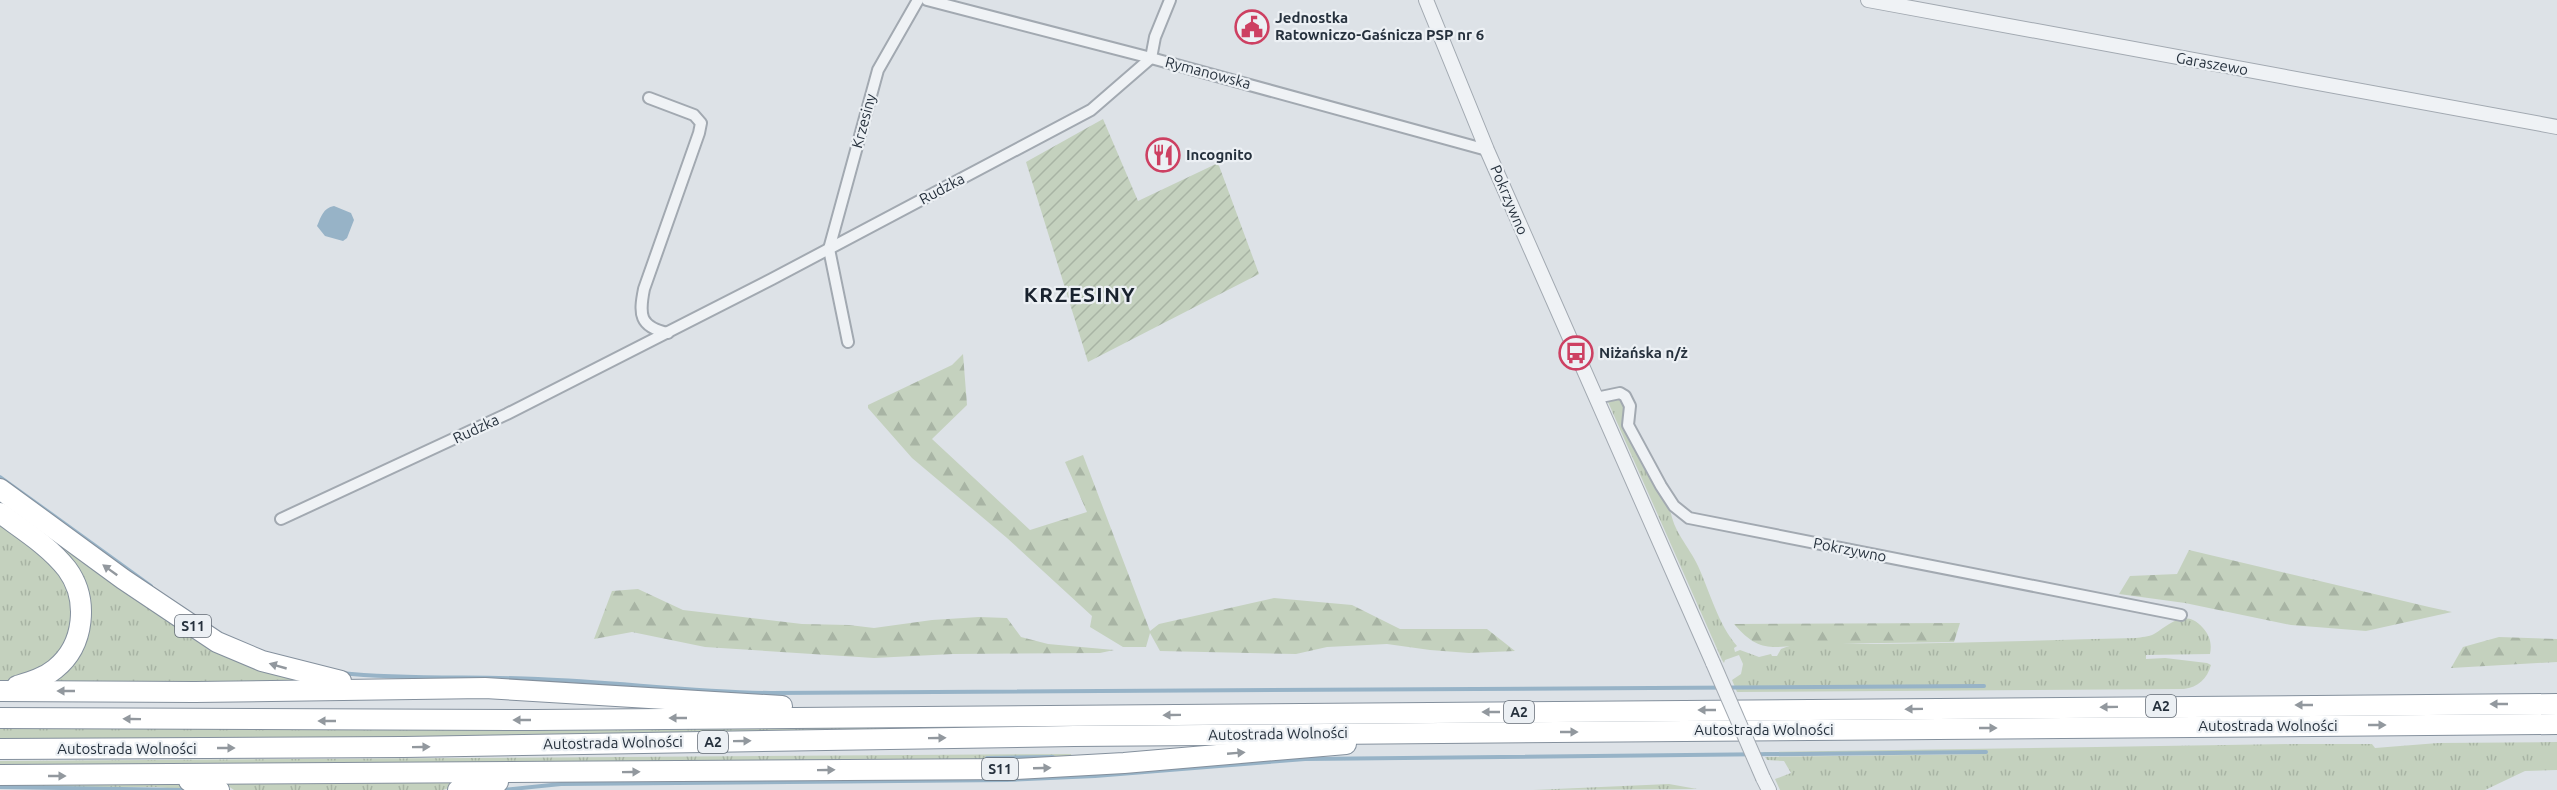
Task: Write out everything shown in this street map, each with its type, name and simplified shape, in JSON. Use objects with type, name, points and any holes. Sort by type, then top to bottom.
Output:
[{"type":"highway","name":"S11","points":[[0,489],[123,579],[224,646],[262,661],[336,681],[418,688],[485,688],[788,706],[883,717]]},
{"type":"highway","points":[[0,513],[53,553],[68,571],[79,593],[81,614],[75,642],[58,666],[33,681],[0,690]]},
{"type":"highway","points":[[0,690],[195,692],[418,688]]},
{"type":"highway","name":"Autostrada Wolności","points":[[0,717],[369,721],[2557,704]]},
{"type":"highway","name":"Autostrada Wolności","points":[[0,749],[392,747],[1038,736],[2557,724]]},
{"type":"highway","name":"S11","points":[[0,775],[114,776],[340,772],[572,773],[1073,767],[1323,747],[1427,733]]},
{"type":"highway","points":[[458,790],[508,780],[572,773]]},
{"type":"highway","points":[[114,776],[189,781],[219,790]]},
{"type":"street","name":"Krzesiny","points":[[829,249],[878,70],[918,0]]},
{"type":"street","name":"Rymanowska","points":[[927,0],[1151,58],[1487,150]]},
{"type":"street","points":[[1151,58],[1155,37],[1170,0]]},
{"type":"street","name":"Pokrzywno","points":[[1426,0],[1487,150],[1766,784]]},
{"type":"street","name":"Garaszewo","points":[[1868,0],[1893,2],[2557,128]]},
{"type":"street","name":"Rudzka","points":[[281,519],[507,414],[829,249],[1091,110],[1151,58]]},
{"type":"street","points":[[648,98],[694,115],[701,123],[644,289],[640,308],[645,322],[655,330],[668,333]]},
{"type":"street","points":[[829,249],[848,342]]},
{"type":"street","name":"Pokrzywno","points":[[1596,399],[1620,393],[1625,396],[1630,406],[1628,425],[1670,501],[1689,518],[2181,615]]},
{"type":"green space","points":[[1103,119],[1138,201],[1218,163],[1259,274],[1088,362],[1026,162]]},
{"type":"green space","points":[[963,354],[967,405],[932,439],[1030,530],[1087,512],[1065,462],[1083,455],[1150,631],[1159,624],[1274,598],[1352,605],[1400,629],[1487,629],[1515,651],[1469,653],[1387,644],[1327,647],[1296,654],[1160,651],[1150,633],[1146,647],[1123,647],[1090,627],[1092,616],[1007,538],[912,458],[868,408],[868,405],[952,365]]},
{"type":"green space","points":[[1616,398],[1623,403],[1624,427],[1670,508],[1674,524],[1698,566],[1719,618],[1737,646],[1734,648],[1735,652],[1740,650],[1759,657],[1771,654],[1777,656],[1781,649],[1815,642],[1876,644],[2136,638],[2152,635],[2184,618],[2196,622],[2205,631],[2210,640],[2210,654],[2146,655],[2146,659],[2165,658],[2207,663],[2211,665],[2209,670],[2198,684],[2184,689],[1737,692],[1732,680],[1741,674],[1743,664],[1739,655],[1725,660],[1724,663],[1722,660],[1608,402]]},
{"type":"green space","points":[[0,494],[177,622],[309,682],[43,687],[87,607],[0,505]]},
{"type":"green space","points":[[0,520],[49,558],[73,594],[71,636],[49,666],[9,682],[0,682]]},
{"type":"green space","points":[[2189,550],[2452,612],[2366,631],[2291,625],[2185,603],[2119,594],[2130,576],[2177,574]]},
{"type":"green space","points":[[638,589],[683,610],[802,624],[874,628],[932,620],[1007,618],[1021,637],[1048,644],[1114,650],[1100,653],[953,654],[874,658],[705,647],[632,632],[594,639],[612,591]]},
{"type":"green space","points":[[1960,623],[1954,642],[1812,644],[1779,647],[1761,645],[1753,641],[1734,624]]},
{"type":"green space","points":[[2499,637],[2557,639],[2557,662],[2451,668],[2463,647]]},
{"type":"green space","points":[[1721,717],[1721,723],[395,740],[0,742],[0,725]]},
{"type":"green space","points":[[2557,742],[2557,770],[2525,771],[2485,790],[1780,790],[1775,779],[1791,773],[1784,761],[1767,760],[1765,757],[1985,754],[1986,751],[1764,754],[1763,752],[2295,744],[2372,744],[2375,748],[2438,743]]},
{"type":"green space","points":[[1071,754],[1072,760],[0,770],[0,761]]},
{"type":"green space","points":[[483,776],[443,790],[234,790],[218,779]]},
{"type":"green space","points":[[0,783],[165,783],[181,785],[191,790],[156,787],[0,787]]},
{"type":"green space","points":[[1669,784],[1697,789],[1533,790]]},
{"type":"water","points":[[334,206],[351,213],[354,220],[347,238],[343,241],[325,236],[317,226],[325,211]]},
{"type":"waterway","points":[[0,477],[151,586]]},
{"type":"waterway","points":[[341,673],[538,679],[771,693],[1984,686]]},
{"type":"waterway","points":[[502,790],[561,784],[1007,780],[1095,776],[1305,759],[1986,752]]},
{"type":"waterway","points":[[987,758],[1053,757]]},
{"type":"waterway","points":[[0,787],[183,790]]},
{"type":"place","name":"Jednostka Ratowniczo-Gaśnicza PSP nr 6","points":[[1252,27]]},
{"type":"place","name":"Incognito","points":[[1163,155]]},
{"type":"place","name":"Niżańska n/ż","points":[[1576,353]]},
{"type":"district","name":"KRZESINY","points":[[1080,295]]}]
